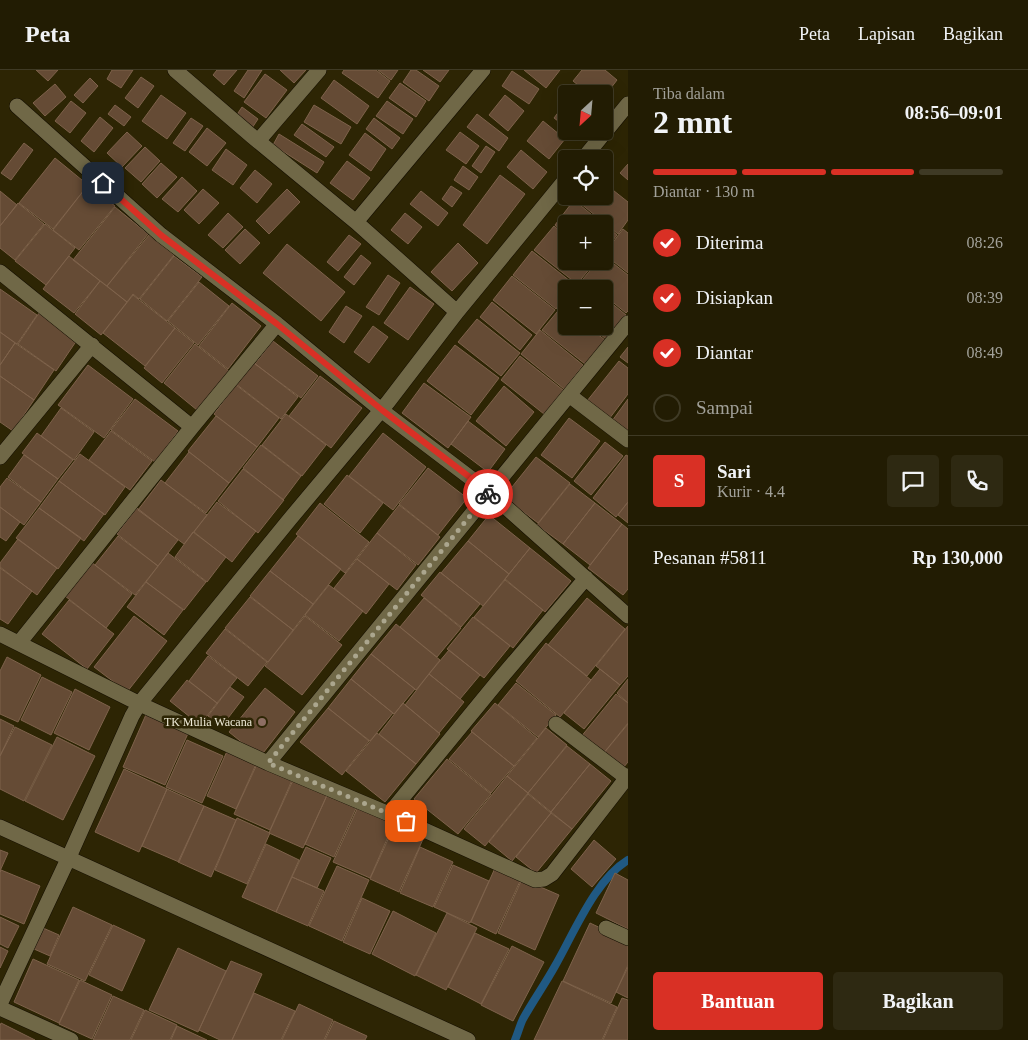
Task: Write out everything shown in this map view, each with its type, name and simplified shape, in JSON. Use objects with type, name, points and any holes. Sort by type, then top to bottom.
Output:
[{"type":"street","points":[[174,70],[356,222],[457,312]]},
{"type":"street","points":[[258,141],[319,70]]},
{"type":"street","points":[[356,222],[483,70]]},
{"type":"street","points":[[590,150],[628,105]]},
{"type":"street","points":[[17,106],[161,235],[489,492],[628,616]]},
{"type":"street","points":[[71,1040],[0,1006],[132,716],[139,704],[290,519],[382,410],[457,312],[558,189]]},
{"type":"street","points":[[0,272],[192,427]]},
{"type":"street","points":[[268,763],[628,323]]},
{"type":"street","points":[[18,643],[277,324]]},
{"type":"street","points":[[0,457],[92,345]]},
{"type":"street","points":[[569,395],[628,440]]},
{"type":"street","points":[[390,814],[499,680],[586,578]]},
{"type":"street","points":[[0,634],[139,704],[268,763],[390,814],[535,880],[552,874],[627,777],[556,724]]},
{"type":"street","points":[[0,827],[468,1040]]},
{"type":"street","points":[[606,928],[628,938]]},
{"type":"building","points":[[36,70],[58,70],[48,81]]},
{"type":"building","points":[[112,70],[133,70],[121,88],[107,79]]},
{"type":"building","points":[[217,70],[237,70],[224,85],[213,75]]},
{"type":"building","points":[[248,70],[262,70],[244,98],[234,91]]},
{"type":"building","points":[[280,70],[306,70],[294,83]]},
{"type":"building","points":[[344,70],[376,70],[390,81],[378,98],[342,73]]},
{"type":"building","points":[[378,70],[398,70],[391,80]]},
{"type":"building","points":[[411,70],[416,70],[439,86],[429,101],[403,82]]},
{"type":"building","points":[[423,70],[449,70],[440,82]]},
{"type":"building","points":[[524,70],[560,70],[546,88]]},
{"type":"building","points":[[582,70],[605,70],[617,80],[613,85],[578,85],[573,81]]},
{"type":"building","points":[[512,71],[539,89],[529,104],[502,86]]},
{"type":"building","points":[[265,74],[287,90],[266,118],[244,102]]},
{"type":"building","points":[[141,77],[154,86],[138,108],[125,98]]},
{"type":"building","points":[[90,78],[98,86],[83,103],[74,95]]},
{"type":"building","points":[[334,80],[369,106],[357,124],[321,98]]},
{"type":"building","points":[[400,83],[426,101],[416,117],[389,98]]},
{"type":"building","points":[[55,84],[66,97],[45,116],[33,103]]},
{"type":"building","points":[[161,95],[186,113],[167,139],[142,121]]},
{"type":"building","points":[[505,95],[524,111],[508,131],[489,115]]},
{"type":"building","points":[[71,101],[86,113],[70,133],[55,121]]},
{"type":"building","points":[[387,101],[413,119],[403,134],[376,116]]},
{"type":"building","points":[[115,105],[131,117],[124,126],[108,114]]},
{"type":"building","points":[[314,105],[351,127],[341,144],[304,122]]},
{"type":"building","points":[[242,107],[258,119],[252,128],[236,116]]},
{"type":"building","points":[[558,113],[558,121],[554,118]]},
{"type":"building","points":[[477,114],[508,138],[499,151],[467,127]]},
{"type":"building","points":[[100,117],[113,128],[94,152],[81,141]]},
{"type":"building","points":[[191,118],[203,126],[185,151],[173,143]]},
{"type":"building","points":[[374,118],[400,138],[392,149],[366,129]]},
{"type":"building","points":[[543,121],[558,133],[558,140],[564,140],[549,159],[527,141]]},
{"type":"building","points":[[302,124],[334,147],[326,157],[294,135]]},
{"type":"building","points":[[207,128],[226,143],[207,166],[189,152]]},
{"type":"building","points":[[127,132],[142,146],[122,167],[107,153]]},
{"type":"building","points":[[460,132],[479,146],[466,164],[446,150]]},
{"type":"building","points":[[365,133],[386,149],[371,171],[349,155]]},
{"type":"building","points":[[279,134],[324,162],[317,173],[273,145]]},
{"type":"building","points":[[24,143],[33,150],[11,180],[1,173]]},
{"type":"building","points":[[486,146],[495,152],[481,173],[472,166]]},
{"type":"building","points":[[145,147],[160,161],[141,182],[125,168]]},
{"type":"building","points":[[226,149],[247,165],[233,185],[212,170]]},
{"type":"building","points":[[521,150],[547,172],[533,189],[507,167]]},
{"type":"building","points":[[55,158],[88,185],[53,229],[19,203]]},
{"type":"building","points":[[347,161],[370,178],[353,200],[330,183]]},
{"type":"building","points":[[161,163],[177,177],[157,198],[142,184]]},
{"type":"building","points":[[628,164],[628,180],[620,173]]},
{"type":"building","points":[[463,166],[478,177],[469,190],[454,180]]},
{"type":"building","points":[[255,170],[272,184],[257,203],[240,188]]},
{"type":"building","points":[[500,175],[525,194],[487,244],[463,225]]},
{"type":"building","points":[[182,177],[197,191],[178,212],[162,199]]},
{"type":"building","points":[[88,185],[115,206],[79,250],[53,230]]},
{"type":"building","points":[[451,186],[462,193],[452,207],[442,199]]},
{"type":"building","points":[[203,189],[219,203],[199,224],[184,210]]},
{"type":"building","points":[[287,189],[300,202],[269,234],[256,221]]},
{"type":"building","points":[[613,190],[628,202],[628,220],[618,234],[613,230],[613,215],[595,215],[582,205],[613,205]]},
{"type":"building","points":[[0,191],[17,205],[0,226]]},
{"type":"building","points":[[421,191],[448,213],[438,226],[410,204]]},
{"type":"building","points":[[18,203],[44,224],[15,260],[0,248],[0,226]]},
{"type":"building","points":[[570,205],[580,205],[592,215],[563,215]]},
{"type":"building","points":[[115,207],[148,234],[107,286],[73,260]]},
{"type":"building","points":[[228,213],[243,227],[223,248],[208,235]]},
{"type":"building","points":[[405,213],[422,227],[408,244],[391,230]]},
{"type":"building","points":[[45,224],[75,248],[46,285],[15,261]]},
{"type":"building","points":[[554,226],[558,229],[558,269],[534,250]]},
{"type":"building","points":[[245,229],[260,243],[240,264],[225,250]]},
{"type":"building","points":[[623,229],[628,233],[628,273],[613,261],[613,242]]},
{"type":"building","points":[[613,232],[617,235],[613,240]]},
{"type":"building","points":[[149,235],[174,255],[139,299],[133,294],[127,302],[107,286]]},
{"type":"building","points":[[349,235],[361,244],[338,271],[327,262]]},
{"type":"building","points":[[458,243],[478,263],[452,291],[431,272]]},
{"type":"building","points":[[287,244],[345,292],[321,321],[263,273]]},
{"type":"building","points":[[532,251],[569,280],[558,280],[558,306],[556,309],[513,275]]},
{"type":"building","points":[[361,255],[371,263],[354,285],[344,277]]},
{"type":"building","points":[[69,256],[100,281],[74,313],[43,289]]},
{"type":"building","points":[[174,256],[202,277],[167,321],[140,299]]},
{"type":"building","points":[[613,263],[628,275],[628,311],[626,313],[613,302],[613,280],[583,279],[590,270],[613,270]]},
{"type":"building","points":[[559,270],[589,270],[580,280],[572,280]]},
{"type":"building","points":[[388,275],[400,283],[379,315],[366,307]]},
{"type":"building","points":[[512,276],[555,310],[536,334],[493,300]]},
{"type":"building","points":[[100,281],[127,302],[101,335],[75,314]]},
{"type":"building","points":[[199,282],[229,306],[198,345],[168,321]]},
{"type":"building","points":[[410,287],[434,304],[408,340],[384,323]]},
{"type":"building","points":[[0,289],[37,315],[17,344],[0,332]]},
{"type":"building","points":[[133,295],[175,328],[145,366],[103,333]]},
{"type":"building","points":[[492,302],[532,335],[520,350],[480,317]]},
{"type":"building","points":[[232,303],[261,326],[228,369],[199,346]]},
{"type":"building","points":[[613,304],[626,315],[613,331]]},
{"type":"building","points":[[346,306],[362,316],[344,343],[329,332]]},
{"type":"building","points":[[558,311],[558,335],[599,335],[605,340],[585,364],[542,330]]},
{"type":"building","points":[[39,313],[77,340],[56,371],[18,344]]},
{"type":"building","points":[[477,319],[520,353],[501,376],[458,342]]},
{"type":"building","points":[[373,326],[388,337],[369,363],[354,352]]},
{"type":"building","points":[[175,328],[194,343],[162,383],[144,368]]},
{"type":"building","points":[[540,330],[583,365],[564,389],[521,354]]},
{"type":"building","points":[[0,332],[15,343],[0,365]]},
{"type":"building","points":[[601,335],[609,335],[606,339]]},
{"type":"building","points":[[273,341],[318,376],[301,398],[255,364]]},
{"type":"building","points":[[15,343],[54,370],[34,400],[0,376],[0,365]]},
{"type":"building","points":[[195,344],[229,371],[197,410],[164,383]]},
{"type":"building","points":[[455,345],[499,378],[471,415],[427,381]]},
{"type":"building","points":[[628,347],[628,363],[620,357]]},
{"type":"building","points":[[520,356],[563,390],[544,414],[501,380]]},
{"type":"building","points":[[619,361],[628,368],[628,394],[609,419],[587,401]]},
{"type":"building","points":[[253,362],[298,397],[281,419],[236,384]]},
{"type":"building","points":[[88,365],[133,399],[104,438],[58,405]]},
{"type":"building","points":[[0,376],[34,400],[13,431],[0,422]]},
{"type":"building","points":[[320,376],[362,408],[331,448],[289,416]]},
{"type":"building","points":[[424,383],[471,417],[448,448],[402,413]]},
{"type":"building","points":[[236,385],[279,418],[257,447],[214,414]]},
{"type":"building","points":[[504,386],[534,412],[506,446],[476,421]]},
{"type":"building","points":[[135,399],[178,431],[155,462],[111,430]]},
{"type":"building","points":[[628,399],[628,433],[612,421]]},
{"type":"building","points":[[61,408],[94,432],[74,460],[41,436]]},
{"type":"building","points":[[286,414],[326,445],[302,476],[262,445]]},
{"type":"building","points":[[216,416],[257,447],[229,483],[188,451]]},
{"type":"building","points":[[569,418],[600,441],[572,478],[541,455]]},
{"type":"building","points":[[468,421],[505,449],[488,472],[451,444]]},
{"type":"building","points":[[111,431],[152,461],[130,490],[89,460]]},
{"type":"building","points":[[37,433],[73,460],[58,479],[22,453]]},
{"type":"building","points":[[383,433],[426,467],[393,510],[349,476]]},
{"type":"building","points":[[605,442],[623,456],[591,495],[574,481]]},
{"type":"building","points":[[261,445],[301,476],[283,500],[243,468]]},
{"type":"building","points":[[189,452],[229,483],[206,513],[165,483]]},
{"type":"building","points":[[80,454],[125,487],[105,515],[59,481]]},
{"type":"building","points":[[24,455],[58,479],[41,502],[8,477]]},
{"type":"building","points":[[626,455],[628,456],[628,502],[616,517],[593,498]]},
{"type":"building","points":[[536,457],[570,483],[538,523],[504,497]]},
{"type":"building","points":[[428,468],[467,498],[438,535],[399,504]]},
{"type":"building","points":[[243,469],[284,500],[258,533],[218,501]]},
{"type":"building","points":[[347,475],[383,503],[360,533],[324,504]]},
{"type":"building","points":[[7,478],[41,502],[24,525],[0,507],[0,487]]},
{"type":"building","points":[[161,480],[207,515],[184,544],[138,510]]},
{"type":"building","points":[[59,481],[104,514],[84,541],[39,508]]},
{"type":"building","points":[[570,484],[595,503],[563,544],[537,525]]},
{"type":"building","points":[[217,502],[256,531],[232,562],[194,532]]},
{"type":"building","points":[[628,502],[628,523],[618,515]]},
{"type":"building","points":[[320,503],[369,542],[345,573],[296,534]]},
{"type":"building","points":[[595,503],[622,524],[590,565],[563,544]]},
{"type":"building","points":[[399,505],[440,537],[418,565],[377,533]]},
{"type":"building","points":[[0,507],[20,522],[6,541],[0,537]]},
{"type":"building","points":[[39,508],[81,538],[58,569],[16,538]]},
{"type":"building","points":[[137,508],[178,540],[158,566],[117,534]]},
{"type":"building","points":[[489,515],[530,548],[509,574],[468,541]]},
{"type":"building","points":[[622,524],[628,529],[628,589],[623,595],[588,568]]},
{"type":"building","points":[[193,532],[226,557],[207,582],[175,557]]},
{"type":"building","points":[[377,533],[416,565],[397,590],[357,559]]},
{"type":"building","points":[[118,536],[158,566],[135,595],[95,565]]},
{"type":"building","points":[[298,536],[341,569],[313,604],[270,571]]},
{"type":"building","points":[[18,539],[57,568],[37,595],[0,567],[0,563]]},
{"type":"building","points":[[468,541],[509,574],[483,606],[441,573]]},
{"type":"building","points":[[530,548],[571,581],[545,612],[505,579]]},
{"type":"building","points":[[168,553],[206,582],[184,610],[146,582]]},
{"type":"building","points":[[357,559],[389,584],[366,614],[334,588]]},
{"type":"building","points":[[91,562],[132,594],[106,628],[65,596]]},
{"type":"building","points":[[0,568],[32,591],[8,624],[0,619]]},
{"type":"building","points":[[270,571],[313,604],[293,630],[250,596]]},
{"type":"building","points":[[440,572],[480,604],[461,627],[421,595]]},
{"type":"building","points":[[505,580],[543,610],[513,648],[474,617]]},
{"type":"building","points":[[146,582],[183,610],[164,635],[127,607]]},
{"type":"building","points":[[329,585],[363,611],[339,641],[305,615]]},
{"type":"building","points":[[250,597],[293,630],[268,662],[225,628]]},
{"type":"building","points":[[424,598],[461,628],[437,657],[400,627]]},
{"type":"building","points":[[587,598],[625,629],[587,676],[548,645]]},
{"type":"building","points":[[69,600],[114,634],[87,669],[42,634]]},
{"type":"building","points":[[134,616],[167,641],[127,692],[94,667]]},
{"type":"building","points":[[305,616],[342,645],[302,695],[265,666]]},
{"type":"building","points":[[473,617],[510,646],[484,678],[447,649]]},
{"type":"building","points":[[396,624],[440,660],[416,690],[371,654]]},
{"type":"building","points":[[628,626],[628,676],[620,685],[596,666]]},
{"type":"building","points":[[225,629],[267,662],[248,686],[206,653]]},
{"type":"building","points":[[546,643],[591,680],[560,717],[516,681]]},
{"type":"building","points":[[449,650],[480,675],[460,699],[429,674]]},
{"type":"building","points":[[371,654],[415,689],[394,714],[351,679]]},
{"type":"building","points":[[208,656],[237,678],[217,703],[189,681]]},
{"type":"building","points":[[7,657],[41,675],[18,722],[0,714],[0,671]]},
{"type":"building","points":[[600,669],[620,685],[584,729],[564,713]]},
{"type":"building","points":[[429,674],[464,702],[439,733],[405,705]]},
{"type":"building","points":[[42,677],[72,692],[51,735],[21,720]]},
{"type":"building","points":[[351,679],[393,713],[370,741],[328,708]]},
{"type":"building","points":[[628,679],[628,703],[617,693]]},
{"type":"building","points":[[187,680],[217,703],[200,725],[170,701]]},
{"type":"building","points":[[516,683],[556,715],[538,737],[498,705]]},
{"type":"building","points":[[230,687],[244,697],[222,726],[208,716]]},
{"type":"building","name":"TK Mulia Wacana","points":[[265,688],[295,712],[260,757],[229,732]]},
{"type":"building","points":[[75,689],[110,707],[89,750],[54,733]]},
{"type":"building","points":[[616,694],[628,703],[628,723],[602,755],[580,738]]},
{"type":"building","points":[[403,703],[440,734],[416,764],[379,734]]},
{"type":"building","points":[[495,703],[537,738],[514,766],[471,731]]},
{"type":"building","points":[[328,708],[369,741],[342,775],[300,742]]},
{"type":"building","points":[[148,710],[190,729],[165,785],[123,767]]},
{"type":"building","points":[[0,719],[14,726],[0,756]]},
{"type":"building","points":[[628,724],[628,762],[623,768],[604,753]]},
{"type":"building","points":[[15,727],[52,745],[24,801],[0,789],[0,756]]},
{"type":"building","points":[[546,728],[567,745],[528,793],[507,776]]},
{"type":"building","points":[[472,732],[514,766],[491,793],[449,759]]},
{"type":"building","points":[[377,733],[416,764],[385,802],[346,771]]},
{"type":"building","points":[[57,737],[95,756],[63,820],[25,801]]},
{"type":"building","points":[[187,740],[223,756],[202,803],[166,787]]},
{"type":"building","points":[[567,746],[590,764],[551,812],[528,793]]},
{"type":"building","points":[[228,749],[257,762],[236,809],[207,796]]},
{"type":"building","points":[[447,759],[491,794],[458,834],[414,799]]},
{"type":"building","points":[[258,762],[293,778],[270,830],[234,814]]},
{"type":"building","points":[[590,764],[611,781],[572,829],[551,812]]},
{"type":"building","points":[[124,769],[167,789],[139,852],[95,832]]},
{"type":"building","points":[[507,776],[528,793],[485,846],[464,829]]},
{"type":"building","points":[[294,778],[328,793],[303,848],[269,833]]},
{"type":"building","points":[[167,789],[204,806],[179,862],[142,846]]},
{"type":"building","points":[[328,793],[357,806],[334,857],[305,844]]},
{"type":"building","points":[[528,794],[551,813],[512,861],[489,842]]},
{"type":"building","points":[[204,806],[236,820],[211,877],[178,862]]},
{"type":"building","points":[[358,807],[394,823],[370,878],[333,862]]},
{"type":"building","points":[[551,813],[572,829],[536,873],[516,857]]},
{"type":"building","points":[[237,818],[270,833],[247,884],[215,870]]},
{"type":"building","points":[[395,824],[424,837],[399,892],[370,879]]},
{"type":"building","points":[[594,840],[616,859],[592,887],[571,869]]},
{"type":"building","points":[[266,844],[299,860],[276,912],[242,897]]},
{"type":"building","points":[[306,847],[331,858],[317,888],[292,877]]},
{"type":"building","points":[[420,847],[453,862],[433,907],[400,893]]},
{"type":"building","points":[[0,850],[8,853],[0,871]]},
{"type":"building","points":[[453,865],[489,881],[470,923],[434,907]]},
{"type":"building","points":[[337,866],[369,880],[342,941],[309,926]]},
{"type":"building","points":[[495,868],[521,879],[496,934],[471,922]]},
{"type":"building","points":[[1,870],[40,886],[24,924],[0,914]]},
{"type":"building","points":[[615,873],[628,880],[628,929],[596,913]]},
{"type":"building","points":[[292,877],[324,891],[308,926],[276,912]]},
{"type":"building","points":[[522,879],[559,895],[535,950],[498,933]]},
{"type":"building","points":[[362,898],[390,911],[370,954],[343,942]]},
{"type":"building","points":[[73,907],[112,925],[85,981],[47,964]]},
{"type":"building","points":[[393,911],[436,933],[415,976],[372,954]]},
{"type":"building","points":[[447,913],[477,928],[446,990],[416,975]]},
{"type":"building","points":[[0,917],[19,926],[8,948],[0,944]]},
{"type":"building","points":[[590,923],[628,941],[628,965],[611,1003],[563,981]]},
{"type":"building","points":[[113,925],[145,940],[122,991],[89,975]]},
{"type":"building","points":[[43,928],[59,935],[50,956],[34,949]]},
{"type":"building","points":[[475,933],[509,949],[481,1004],[448,987]]},
{"type":"building","points":[[512,946],[544,962],[513,1021],[481,1005]]},
{"type":"building","points":[[0,947],[8,951],[0,968]]},
{"type":"building","points":[[178,948],[226,971],[198,1032],[149,1010]]},
{"type":"building","points":[[33,959],[79,980],[59,1023],[14,1002]]},
{"type":"building","points":[[231,961],[262,974],[232,1040],[220,1040],[199,1030]]},
{"type":"building","points":[[628,967],[628,998],[616,992]]},
{"type":"building","points":[[80,980],[112,995],[92,1039],[59,1024]]},
{"type":"building","points":[[562,981],[617,1007],[602,1040],[534,1040]]},
{"type":"building","points":[[254,993],[295,1011],[281,1040],[232,1040]]},
{"type":"building","points":[[113,996],[144,1010],[130,1040],[93,1040]]},
{"type":"building","points":[[622,998],[628,1000],[628,1040],[603,1040]]},
{"type":"building","points":[[299,1004],[333,1020],[324,1040],[282,1040]]},
{"type":"building","points":[[145,1010],[177,1025],[170,1040],[131,1040]]},
{"type":"building","points":[[334,1021],[367,1036],[365,1040],[325,1040]]},
{"type":"building","points":[[1,1023],[35,1040],[0,1040]]},
{"type":"building","points":[[177,1026],[207,1040],[171,1040]]},
{"type":"waterway","points":[[515,1040],[523,1019],[555,966],[586,908],[605,880],[628,860]]},
{"type":"way so far","points":[[406,821],[268,763],[488,494]]},
{"type":"place","name":"TK Mulia Wacana","points":[[262,722]]},
{"type":"route","points":[[103,183],[161,235],[277,324],[382,410],[489,492],[488,494]]}]
